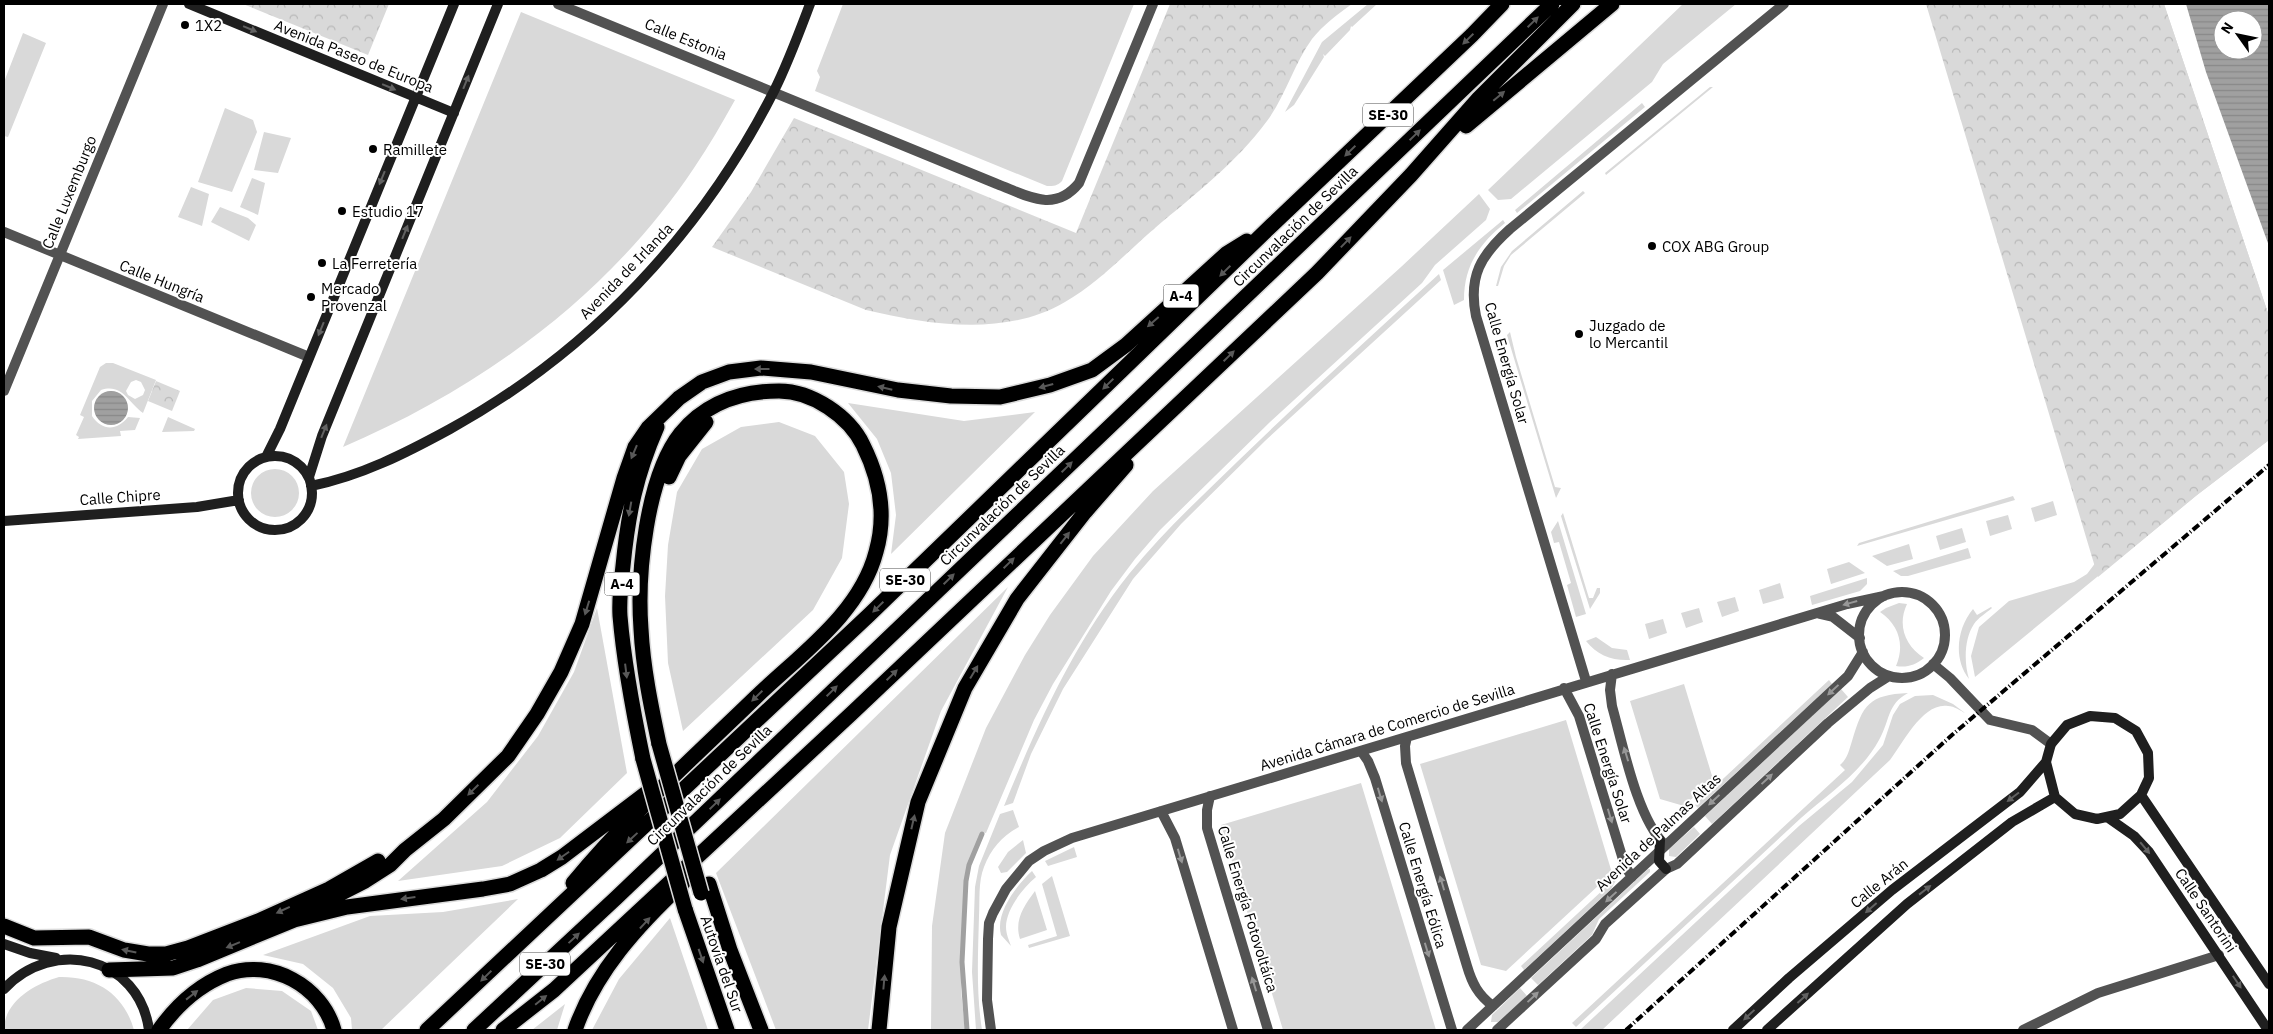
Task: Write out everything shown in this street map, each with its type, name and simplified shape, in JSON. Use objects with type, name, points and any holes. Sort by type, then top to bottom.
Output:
[{"type":"highway","name":"Circunvalación de Sevilla","points":[[426,1030],[869,615],[1272,225],[1465,42],[1502,4]]},
{"type":"highway","name":"Circunvalación de Sevilla","points":[[474,1030],[624,891],[1552,4]]},
{"type":"highway","points":[[504,1030],[554,990],[851,714],[1317,273],[1411,175],[1479,98],[1573,4]]},
{"type":"highway","points":[[1411,175],[1498,97],[1612,4]]},
{"type":"highway","name":"A-4","points":[[663,414],[679,398],[702,382],[729,372],[761,368],[811,372],[898,390],[951,396],[1000,397],[1050,385],[1092,370],[1126,345],[1226,254],[1272,225]]},
{"type":"highway","points":[[879,1030],[889,927],[918,802],[965,688],[1017,599],[1085,512],[1194,390]]},
{"type":"highway","points":[[534,930],[597,854],[699,752],[792,662],[838,603],[857,575],[869,548],[873,522],[873,501],[865,470],[856,451],[837,426],[827,418],[799,404],[769,400],[747,402],[718,414],[703,424],[678,456],[669,477],[659,507],[652,544],[649,629],[662,739],[705,888],[750,1030]]},
{"type":"highway","points":[[294,920],[382,870],[444,819],[508,756],[537,714],[561,672],[582,624],[624,478],[635,447],[648,428],[663,414]]},
{"type":"highway","name":"Autovía del Sur","points":[[663,414],[646,454],[632,497],[622,577],[620,614],[627,678],[643,759],[685,910],[727,1030]]},
{"type":"highway","points":[[575,1030],[583,1006],[612,959],[674,891],[742,827],[851,714]]},
{"type":"highway","points":[[109,970],[173,968],[294,920],[347,906],[510,884],[541,870],[562,857],[699,752]]},
{"type":"highway","points":[[4,926],[34,938],[89,937],[124,950],[148,954],[166,954],[188,948],[258,921],[328,889],[383,858],[405,850]]},
{"type":"highway","points":[[705,888],[761,1030]]},
{"type":"highway","points":[[159,1030],[170,1015],[193,993],[227,974],[246,970],[266,971],[295,980],[313,993],[330,1016],[334,1030]]},
{"type":"street","name":"Calle Luxemburgo","points":[[4,391],[163,4]]},
{"type":"street","name":"Avenida Paseo de Europa","points":[[189,4],[414,98],[454,112]]},
{"type":"street","points":[[266,457],[280,429],[454,4]]},
{"type":"street","points":[[310,482],[322,436],[498,4]]},
{"type":"street","name":"Calle Estonia","points":[[558,4],[1036,199],[1053,200],[1068,194],[1079,184],[1152,4]]},
{"type":"street","name":"Avenida de Irlanda","points":[[310,482],[354,475],[420,446],[466,420],[541,371],[591,330],[638,284],[690,226],[732,165],[774,91],[810,4]]},
{"type":"street","name":"Calle Energía Solar","points":[[1586,681],[1476,316],[1473,296],[1477,272],[1488,250],[1510,229],[1784,4]]},
{"type":"street","name":"Calle Hungría","points":[[4,232],[309,357]]},
{"type":"street","points":[[283,456],[291,459],[304,470],[310,482],[312,495],[306,512],[300,519],[285,528],[267,529],[259,526],[245,514],[239,500],[238,489],[244,472],[250,465],[266,457],[283,456]]},
{"type":"street","name":"Calle Chipre","points":[[4,521],[197,507],[239,500]]},
{"type":"street","points":[[1893,592],[1914,593],[1932,603],[1943,620],[1945,641],[1933,664],[1918,675],[1889,676],[1874,666],[1863,652],[1860,625],[1865,613],[1873,603],[1884,596],[1893,592]]},
{"type":"street","name":"Avenida Cámara de Comercio de Sevilla","points":[[991,1030],[987,1000],[989,922],[1016,876],[1029,862],[1044,851],[1072,838],[1408,737],[1586,681],[1861,600],[1884,596]]},
{"type":"street","points":[[1816,614],[1833,617],[1860,638]]},
{"type":"street","name":"Avenida de Palmas Altas","points":[[1467,1030],[1632,877],[1662,846],[1848,676],[1863,652]]},
{"type":"street","points":[[1933,664],[1950,678],[1990,720],[2032,730],[2051,744]]},
{"type":"street","name":"Calle Energía Solar","points":[[1612,674],[1610,690],[1612,706],[1643,810],[1662,846]]},
{"type":"street","name":"Avenida de Palmas Altas","points":[[1497,1030],[1596,939],[1605,924],[1666,868],[1677,864],[1828,723],[1870,688],[1889,676]]},
{"type":"street","name":"Calle Energía Solar","points":[[1564,688],[1579,716],[1625,866],[1632,877]]},
{"type":"street","points":[[2090,716],[2115,718],[2136,731],[2148,753],[2149,778],[2141,796],[2120,814],[2097,819],[2075,814],[2055,797],[2046,762],[2051,744],[2067,725],[2090,716]]},
{"type":"street","name":"Calle Energía Eólica","points":[[1408,737],[1405,754],[1408,767],[1466,966],[1475,988],[1493,1006]]},
{"type":"street","name":"Calle Energía Eólica","points":[[1361,751],[1368,761],[1375,778],[1452,1030]]},
{"type":"street","name":"Calle Arán","points":[[1734,1030],[1790,978],[1892,890],[2020,792],[2046,762]]},
{"type":"street","name":"Calle Energía Fotovoltáica","points":[[1210,796],[1207,810],[1207,828],[1268,1030]]},
{"type":"street","name":"Calle Santorini","points":[[2141,796],[2269,984]]},
{"type":"street","points":[[1767,1030],[1907,904],[2012,822],[2055,797]]},
{"type":"street","points":[[1161,811],[1175,838],[1233,1030]]},
{"type":"street","name":"Calle Santorini","points":[[2108,817],[2134,836],[2149,852],[2268,1030]]},
{"type":"street","points":[[1662,846],[1659,861],[1666,868]]},
{"type":"street","points":[[4,944],[30,953],[59,959],[85,961],[109,970],[126,983],[140,1000],[148,1020],[149,1030]]},
{"type":"street","points":[[2023,1030],[2098,993],[2219,955]]},
{"type":"street","points":[[4,989],[16,976],[36,965],[59,959]]},
{"type":"street","name":"Calle Energía Eólica","points":[[1481,1030],[1480,1025],[1483,1016],[1482,997]]},
{"type":"green space","points":[[243,4],[389,4],[368,55]]},
{"type":"green space","points":[[843,4],[1134,4],[1062,181],[1059,184],[1047,186],[815,91],[820,77],[817,71]]},
{"type":"green space","points":[[1170,4],[1352,4],[1326,24],[1312,39],[1274,111],[1255,136],[1229,164],[1100,277],[1065,302],[1042,313],[1018,320],[993,324],[967,325],[915,320],[866,310],[712,247],[751,192],[794,118],[1076,233]]},
{"type":"green space","points":[[1368,4],[1377,4],[1351,26],[1350,30],[1325,56],[1323,54],[1324,57],[1294,105],[1285,112],[1322,42]]},
{"type":"green space","points":[[1683,4],[1736,4],[1663,64],[1652,82],[1511,199],[1498,200],[1488,190]]},
{"type":"green space","points":[[1926,4],[2164,4],[2269,316],[2269,440],[2197,495],[2098,577]]},
{"type":"green space","points":[[2164,4],[2269,316],[2269,440],[2197,495],[1975,677],[1971,656],[1979,627],[2009,601],[2074,582],[2087,574],[2096,562]]},
{"type":"green space","points":[[521,12],[735,100],[700,160],[660,214],[623,257],[582,297],[539,333],[493,366],[445,396],[395,423],[343,447]]},
{"type":"green space","points":[[23,33],[46,43],[8,137],[4,136],[4,82]]},
{"type":"green space","points":[[1710,87],[1713,87],[1606,175],[1605,173]]},
{"type":"green space","points":[[1642,103],[1645,107],[1517,213],[1515,210]]},
{"type":"green space","points":[[225,108],[253,120],[257,132],[232,192],[198,182]]},
{"type":"green space","points":[[264,132],[291,138],[278,173],[254,170]]},
{"type":"green space","points":[[252,178],[265,183],[258,215],[240,207]]},
{"type":"green space","points":[[191,187],[209,194],[202,226],[178,217]]},
{"type":"green space","points":[[1583,191],[1585,193],[1511,255],[1504,266],[1498,286],[1496,286],[1501,267],[1512,251]]},
{"type":"green space","points":[[1479,194],[1490,209],[1486,220],[1435,265],[1422,283],[1270,422],[1160,530],[1111,591],[1053,684],[1034,720],[986,833],[982,832],[968,864],[964,885],[961,990],[965,1030],[931,1030],[932,926],[945,833],[986,728],[1025,655],[1050,615],[1093,556],[1153,491]]},
{"type":"green space","points":[[220,207],[248,218],[256,225],[249,241],[211,222]]},
{"type":"green space","points":[[1503,220],[1505,223],[1488,239],[1470,266],[1464,300],[1454,305],[1443,270]]},
{"type":"green space","points":[[1439,274],[1441,280],[1266,440],[1181,524],[1133,579],[1063,689],[1031,754],[1013,803],[1004,806],[1044,715],[1074,656],[1109,600],[1129,574],[1168,530],[1209,489]]},
{"type":"green space","points":[[1510,332],[1555,487],[1561,488],[1556,498],[1507,335]]},
{"type":"green space","points":[[106,363],[113,363],[156,380],[143,413],[120,391],[114,389],[101,390],[92,401],[92,416],[100,424],[105,427],[114,427],[124,422],[128,417],[140,418],[135,430],[120,431],[121,436],[78,439],[79,437],[76,435],[84,417],[80,415],[100,367]],"holes":[[[136,380],[141,382],[145,390],[143,395],[135,399],[128,395],[126,391],[131,382]]]},
{"type":"green space","points":[[156,381],[180,391],[172,411],[148,401]]},
{"type":"green space","points":[[848,403],[964,421],[1035,412],[891,554],[896,515],[891,473],[877,439]]},
{"type":"green space","points":[[168,417],[195,429],[194,431],[162,432]]},
{"type":"green space","points":[[779,422],[815,436],[844,472],[849,504],[842,558],[813,610],[683,731],[668,663],[665,596],[668,545],[677,492],[702,449],[741,427]]},
{"type":"green space","points":[[270,469],[280,469],[292,476],[299,488],[299,498],[292,510],[280,517],[270,517],[262,513],[255,506],[251,498],[251,488],[255,480],[262,473]]},
{"type":"green space","points":[[2013,496],[2015,500],[1857,546],[1859,543]]},
{"type":"green space","points":[[2053,501],[2057,515],[2035,522],[2031,508]]},
{"type":"green space","points":[[1563,513],[1589,598],[1593,598],[1597,588],[1600,588],[1600,593],[1590,609],[1561,516]]},
{"type":"green space","points":[[2008,515],[2012,529],[1990,536],[1986,521]]},
{"type":"green space","points":[[1558,521],[1586,614],[1576,617],[1567,585],[1571,583],[1559,542],[1554,543],[1551,532]]},
{"type":"green space","points":[[1962,528],[1966,542],[1940,550],[1936,536]]},
{"type":"green space","points":[[1909,544],[1913,559],[1887,566],[1872,556]]},
{"type":"green space","points":[[1968,548],[1971,558],[1908,576],[1901,576],[1893,571]]},
{"type":"green space","points":[[1849,562],[1865,573],[1831,584],[1827,569]]},
{"type":"green space","points":[[1867,578],[1867,584],[1860,591],[1812,605],[1810,596]]},
{"type":"green space","points":[[1780,583],[1784,598],[1763,604],[1759,590]]},
{"type":"green space","points":[[1008,587],[941,711],[890,855],[868,1030],[776,1030],[716,873]]},
{"type":"green space","points":[[1735,597],[1739,611],[1722,617],[1717,602]]},
{"type":"green space","points":[[1899,603],[1907,604],[1904,612],[1903,627],[1908,641],[1917,653],[1924,658],[1904,667],[1896,666],[1899,658],[1900,643],[1896,629],[1887,617],[1880,612]]},
{"type":"green space","points":[[1991,607],[1976,622],[1968,637],[1966,666],[1969,679],[1964,671],[1959,653],[1960,634],[1973,609],[1977,615]]},
{"type":"green space","points":[[597,608],[627,773],[560,838],[502,866],[398,881],[487,802],[538,736],[574,672]]},
{"type":"green space","points":[[1699,608],[1703,622],[1686,628],[1681,613]]},
{"type":"green space","points":[[1663,619],[1667,633],[1649,639],[1645,624]]},
{"type":"green space","points":[[1596,637],[1612,648],[1627,650],[1630,660],[1611,658],[1595,650],[1586,641]]},
{"type":"green space","points":[[1829,680],[1832,684],[1698,808],[1695,805]]},
{"type":"green space","points":[[1684,684],[1713,779],[1684,806],[1660,799],[1630,701]]},
{"type":"green space","points":[[1841,689],[1848,697],[1712,824],[1705,816]]},
{"type":"green space","points":[[1908,693],[1896,702],[1883,733],[1872,752],[1854,773],[1801,818],[1576,1027],[1572,1023],[1845,770],[1840,765],[1848,754],[1860,718],[1870,704],[1884,696]]},
{"type":"green space","points":[[1933,695],[1953,704],[1965,713],[1950,706],[1939,706],[1930,710],[1907,734],[1890,760],[1602,1030],[1580,1030],[1799,826],[1852,782],[1883,745],[1893,715],[1900,704],[1915,696]]},
{"type":"green space","points":[[1566,720],[1612,873],[1506,971],[1481,965],[1420,764]]},
{"type":"green space","points":[[1361,783],[1436,1030],[1283,1030],[1221,825]]},
{"type":"green space","points":[[1013,810],[1019,827],[1002,839],[990,854],[981,879],[978,973],[982,1030],[976,1030],[972,972],[975,887],[979,866],[1000,814]]},
{"type":"green space","points":[[1694,827],[1700,834],[1676,857],[1669,856],[1669,849]]},
{"type":"green space","points":[[1023,840],[1026,853],[1007,872],[1001,873],[998,867],[1008,852]]},
{"type":"green space","points":[[1074,847],[1077,857],[1048,866],[1045,861]]},
{"type":"green space","points":[[1650,869],[1650,872],[1599,919],[1592,935],[1538,985],[1531,978]]},
{"type":"green space","points":[[1032,871],[1036,877],[1016,899],[1007,920],[1006,932],[1011,946],[1001,935],[1001,918],[1008,900]]},
{"type":"green space","points":[[1619,875],[1611,889],[1524,970],[1521,966]]},
{"type":"green space","points":[[1052,876],[1070,936],[1029,948],[1028,945],[1057,936],[1042,884]]},
{"type":"green space","points":[[1035,891],[1047,930],[1020,939],[1018,932],[1019,919]]},
{"type":"green space","points":[[518,899],[381,1030],[352,1030],[351,1018],[333,988],[303,964],[263,955],[370,916],[443,912]]},
{"type":"green space","points":[[670,918],[708,1030],[592,1030],[619,979]]},
{"type":"green space","points":[[59,977],[85,980],[107,990],[123,1006],[134,1030],[4,1030],[9,1010],[22,995],[40,984]]},
{"type":"green space","points":[[246,988],[282,991],[311,1011],[318,1030],[187,1030],[213,1000]]},
{"type":"green space","points":[[1520,988],[1527,996],[1498,1022],[1491,1022],[1492,1015]]},
{"type":"green space","points":[[565,1004],[557,1030],[532,1030]]},
{"type":"shaded area","points":[[2186,4],[2269,4],[2269,246],[2206,72]]},
{"type":"shaded area","points":[[111,391],[118,392],[123,396],[127,401],[127,415],[123,420],[118,424],[111,425],[104,424],[99,420],[95,415],[94,408],[95,401],[99,396],[104,392]]},
{"type":"waterway","points":[[967,1030],[962,962],[966,881],[969,865],[982,834]]},
{"type":"railway","points":[[1626,1030],[1952,735],[2269,465]]},
{"type":"place","name":"1X2","points":[[185,25]]},
{"type":"place","name":"Ramillete","points":[[373,149]]},
{"type":"place","name":"Estudio 17","points":[[342,211]]},
{"type":"place","name":"COX ABG Group","points":[[1652,246]]},
{"type":"place","name":"La Ferretería","points":[[322,263]]},
{"type":"place","name":"Mercado Provenzal","points":[[311,297]]},
{"type":"place","name":"Juzgado de lo Mercantil","points":[[1579,334]]}]
